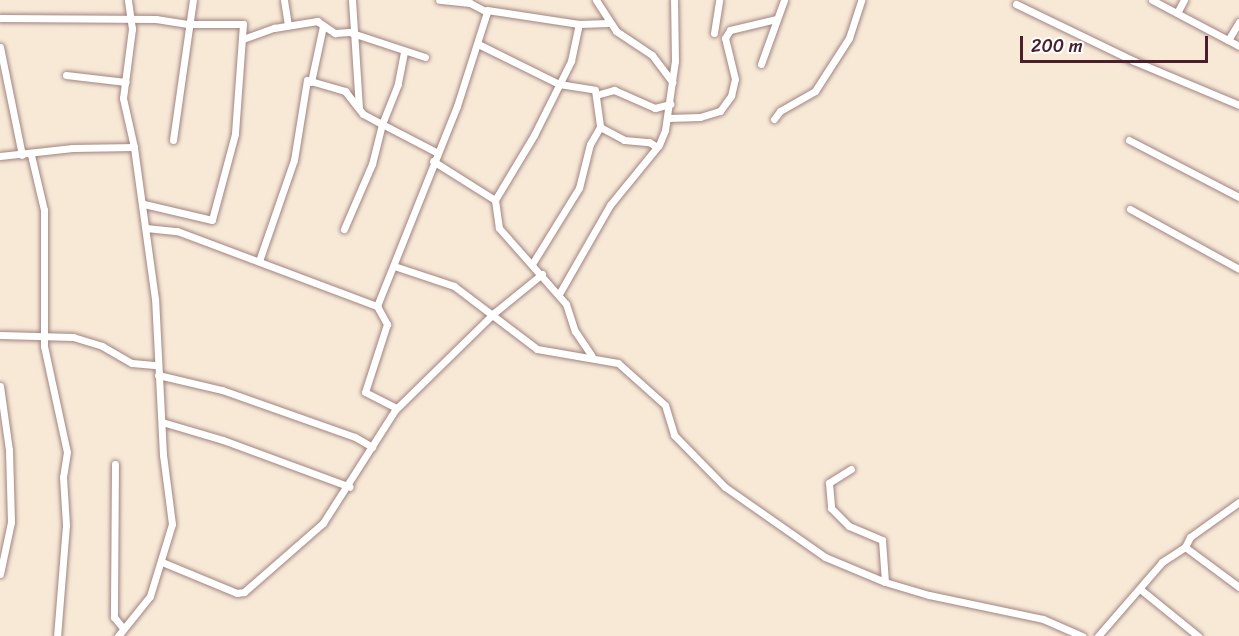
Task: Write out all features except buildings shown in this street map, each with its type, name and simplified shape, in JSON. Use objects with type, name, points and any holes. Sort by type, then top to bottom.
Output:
[{"type":"street","points":[[118,636],[150,596],[172,524],[157,365],[156,314],[144,204],[134,147],[124,113],[130,19],[128,0]]},
{"type":"street","points":[[173,140],[193,0]]},
{"type":"street","points":[[284,0],[288,25]]},
{"type":"street","points":[[352,0],[358,108]]},
{"type":"street","points":[[439,0],[579,24],[608,23]]},
{"type":"street","points":[[377,306],[436,152],[457,106],[478,44],[488,0]]},
{"type":"street","points":[[596,0],[608,23],[652,56],[673,84]]},
{"type":"street","points":[[559,294],[610,205],[657,147],[668,118],[673,84],[674,0]]},
{"type":"street","points":[[714,33],[719,0]]},
{"type":"street","points":[[761,63],[784,0]]},
{"type":"street","points":[[774,119],[780,111],[816,91],[849,38],[861,0]]},
{"type":"street","points":[[1152,0],[1239,46]]},
{"type":"street","points":[[1177,13],[1184,0]]},
{"type":"street","points":[[1016,4],[1134,61],[1239,105]]},
{"type":"street","points":[[0,18],[130,19],[188,24],[241,22],[243,39],[235,134],[212,220],[168,206],[144,204]]},
{"type":"street","points":[[668,118],[700,117],[720,111],[731,96],[735,79],[725,38],[730,30],[776,19]]},
{"type":"street","points":[[243,39],[288,25],[317,21],[323,26],[425,57]]},
{"type":"street","points":[[1228,40],[1239,22]]},
{"type":"street","points":[[579,24],[571,61],[534,135],[495,200],[498,228],[559,294],[592,356]]},
{"type":"street","points":[[311,82],[323,26]]},
{"type":"street","points":[[478,44],[559,84],[595,90],[600,127],[590,144],[579,188],[532,264]]},
{"type":"street","points":[[0,47],[22,155]]},
{"type":"street","points":[[344,229],[372,164],[382,124],[398,84],[404,52]]},
{"type":"street","points":[[66,75],[126,82]]},
{"type":"street","points":[[259,261],[294,160],[307,80],[345,92],[358,108],[382,124],[436,152]]},
{"type":"street","points":[[596,95],[614,90],[655,108],[670,104]]},
{"type":"street","points":[[600,127],[624,140],[649,142],[657,147]]},
{"type":"street","points":[[1129,140],[1239,197]]},
{"type":"street","points":[[0,156],[73,148],[134,147]]},
{"type":"street","points":[[31,154],[44,210],[46,334],[44,346],[67,452],[63,477],[66,525],[57,636]]},
{"type":"street","points":[[433,161],[495,200]]},
{"type":"street","points":[[1130,209],[1239,269]]},
{"type":"street","points":[[146,228],[177,231],[377,306],[387,324],[365,392],[396,408]]},
{"type":"street","points":[[394,266],[454,286],[494,313],[537,349],[592,356],[618,363],[665,405],[674,435],[725,488],[825,557],[885,582],[929,596],[1043,619],[1082,636]]},
{"type":"street","points":[[162,562],[241,593],[323,523],[350,486],[396,408],[494,313],[542,274]]},
{"type":"street","points":[[0,335],[46,334],[102,346],[139,366],[157,365]]},
{"type":"street","points":[[158,375],[222,390],[355,437],[372,447]]},
{"type":"street","points":[[0,386],[9,450],[11,522],[0,574]]},
{"type":"street","points":[[162,422],[223,440],[350,486]]},
{"type":"street","points":[[115,464],[114,617],[123,628]]},
{"type":"street","points":[[851,469],[829,483],[831,508],[849,526],[882,540],[885,582]]},
{"type":"street","points":[[1099,636],[1162,562],[1185,547],[1190,537],[1239,502]]},
{"type":"street","points":[[1185,547],[1239,587]]},
{"type":"street","points":[[1140,589],[1198,636]]}]
